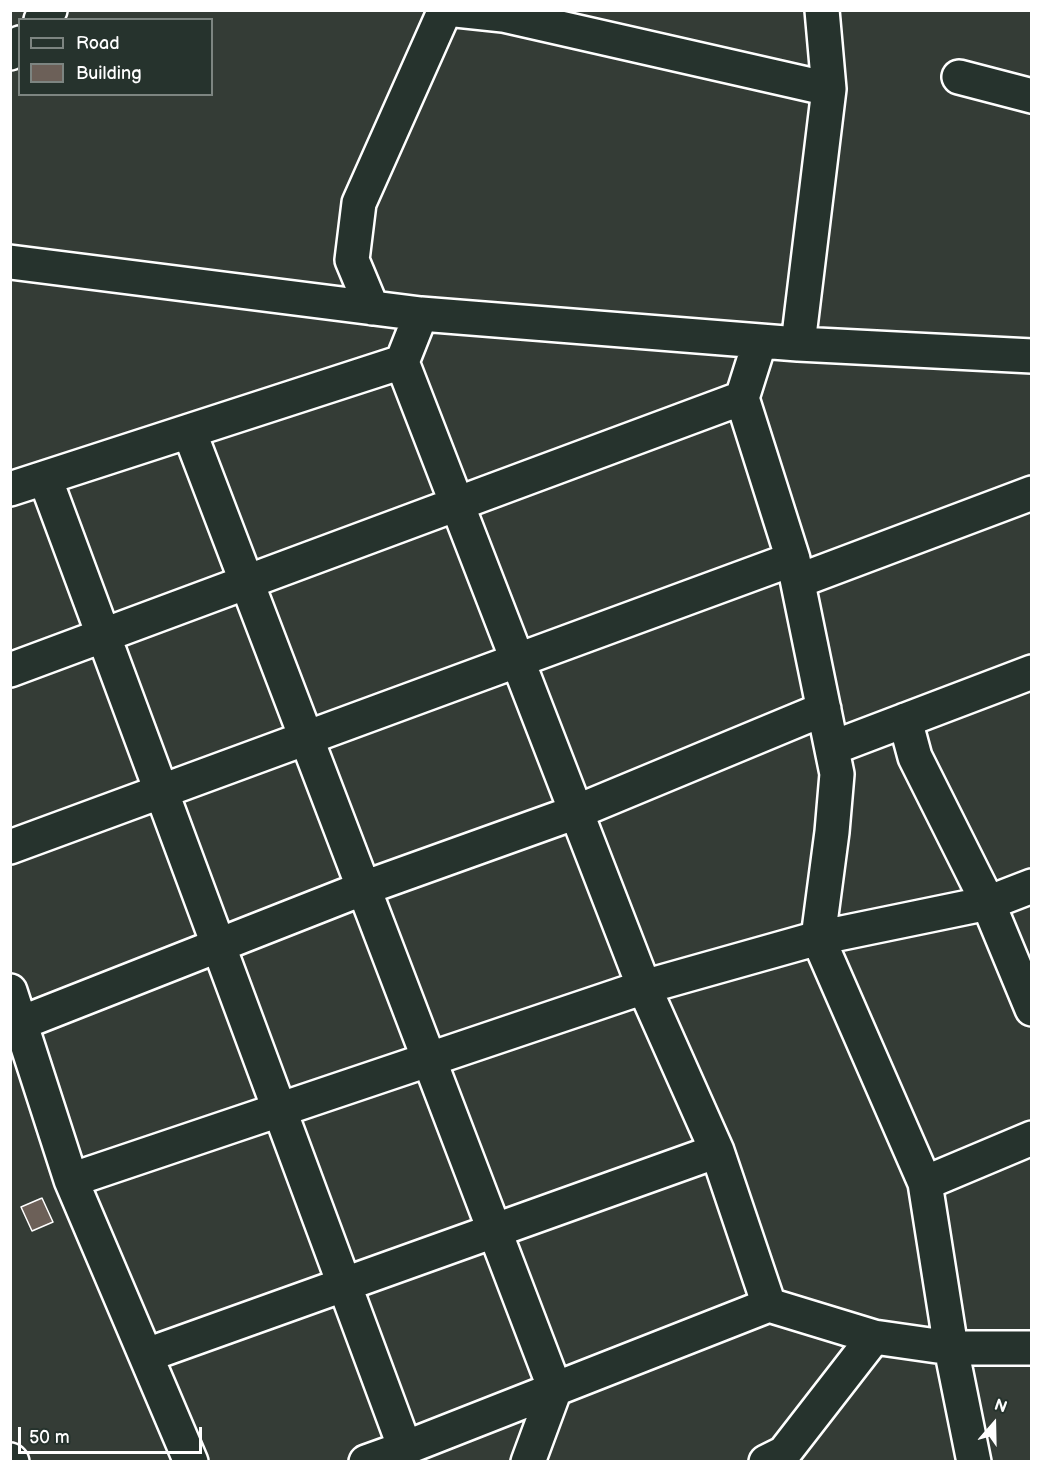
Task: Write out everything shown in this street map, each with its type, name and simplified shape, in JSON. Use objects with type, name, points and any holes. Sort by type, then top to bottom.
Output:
[{"type":"street","points":[[372,308],[352,260],[359,203],[445,10]]},
{"type":"street","points":[[456,10],[502,15],[829,89]]},
{"type":"street","points":[[798,344],[829,89],[822,10]]},
{"type":"street","points":[[959,77],[1030,88]]},
{"type":"street","points":[[10,262],[421,314],[798,344],[1032,356]]},
{"type":"street","points":[[421,314],[402,362],[644,987],[717,1151],[769,1305]]},
{"type":"street","points":[[760,341],[742,398],[796,570],[837,774],[818,938],[925,1183],[951,1348],[974,1461]]},
{"type":"street","points":[[10,489],[402,362]]},
{"type":"street","points":[[10,670],[742,398]]},
{"type":"street","points":[[189,431],[555,1389],[528,1461]]},
{"type":"street","points":[[45,478],[405,1448]]},
{"type":"street","points":[[10,847],[518,660],[1032,494]]},
{"type":"street","points":[[832,748],[1032,672]]},
{"type":"street","points":[[21,1023],[364,888],[576,812],[824,709]]},
{"type":"street","points":[[905,720],[915,757],[988,903],[1032,1009]]},
{"type":"street","points":[[71,1180],[644,987],[818,938],[988,903],[1032,886]]},
{"type":"street","points":[[10,991],[71,1180],[191,1461]]},
{"type":"street","points":[[925,1183],[1032,1138]]},
{"type":"street","points":[[147,1354],[717,1151]]},
{"type":"street","points":[[366,1461],[405,1448],[769,1305],[874,1337],[951,1348],[1032,1348]]},
{"type":"street","points":[[779,1459],[874,1337]]},
{"type":"building","points":[[42,1198],[53,1222],[32,1231],[21,1207]]}]
